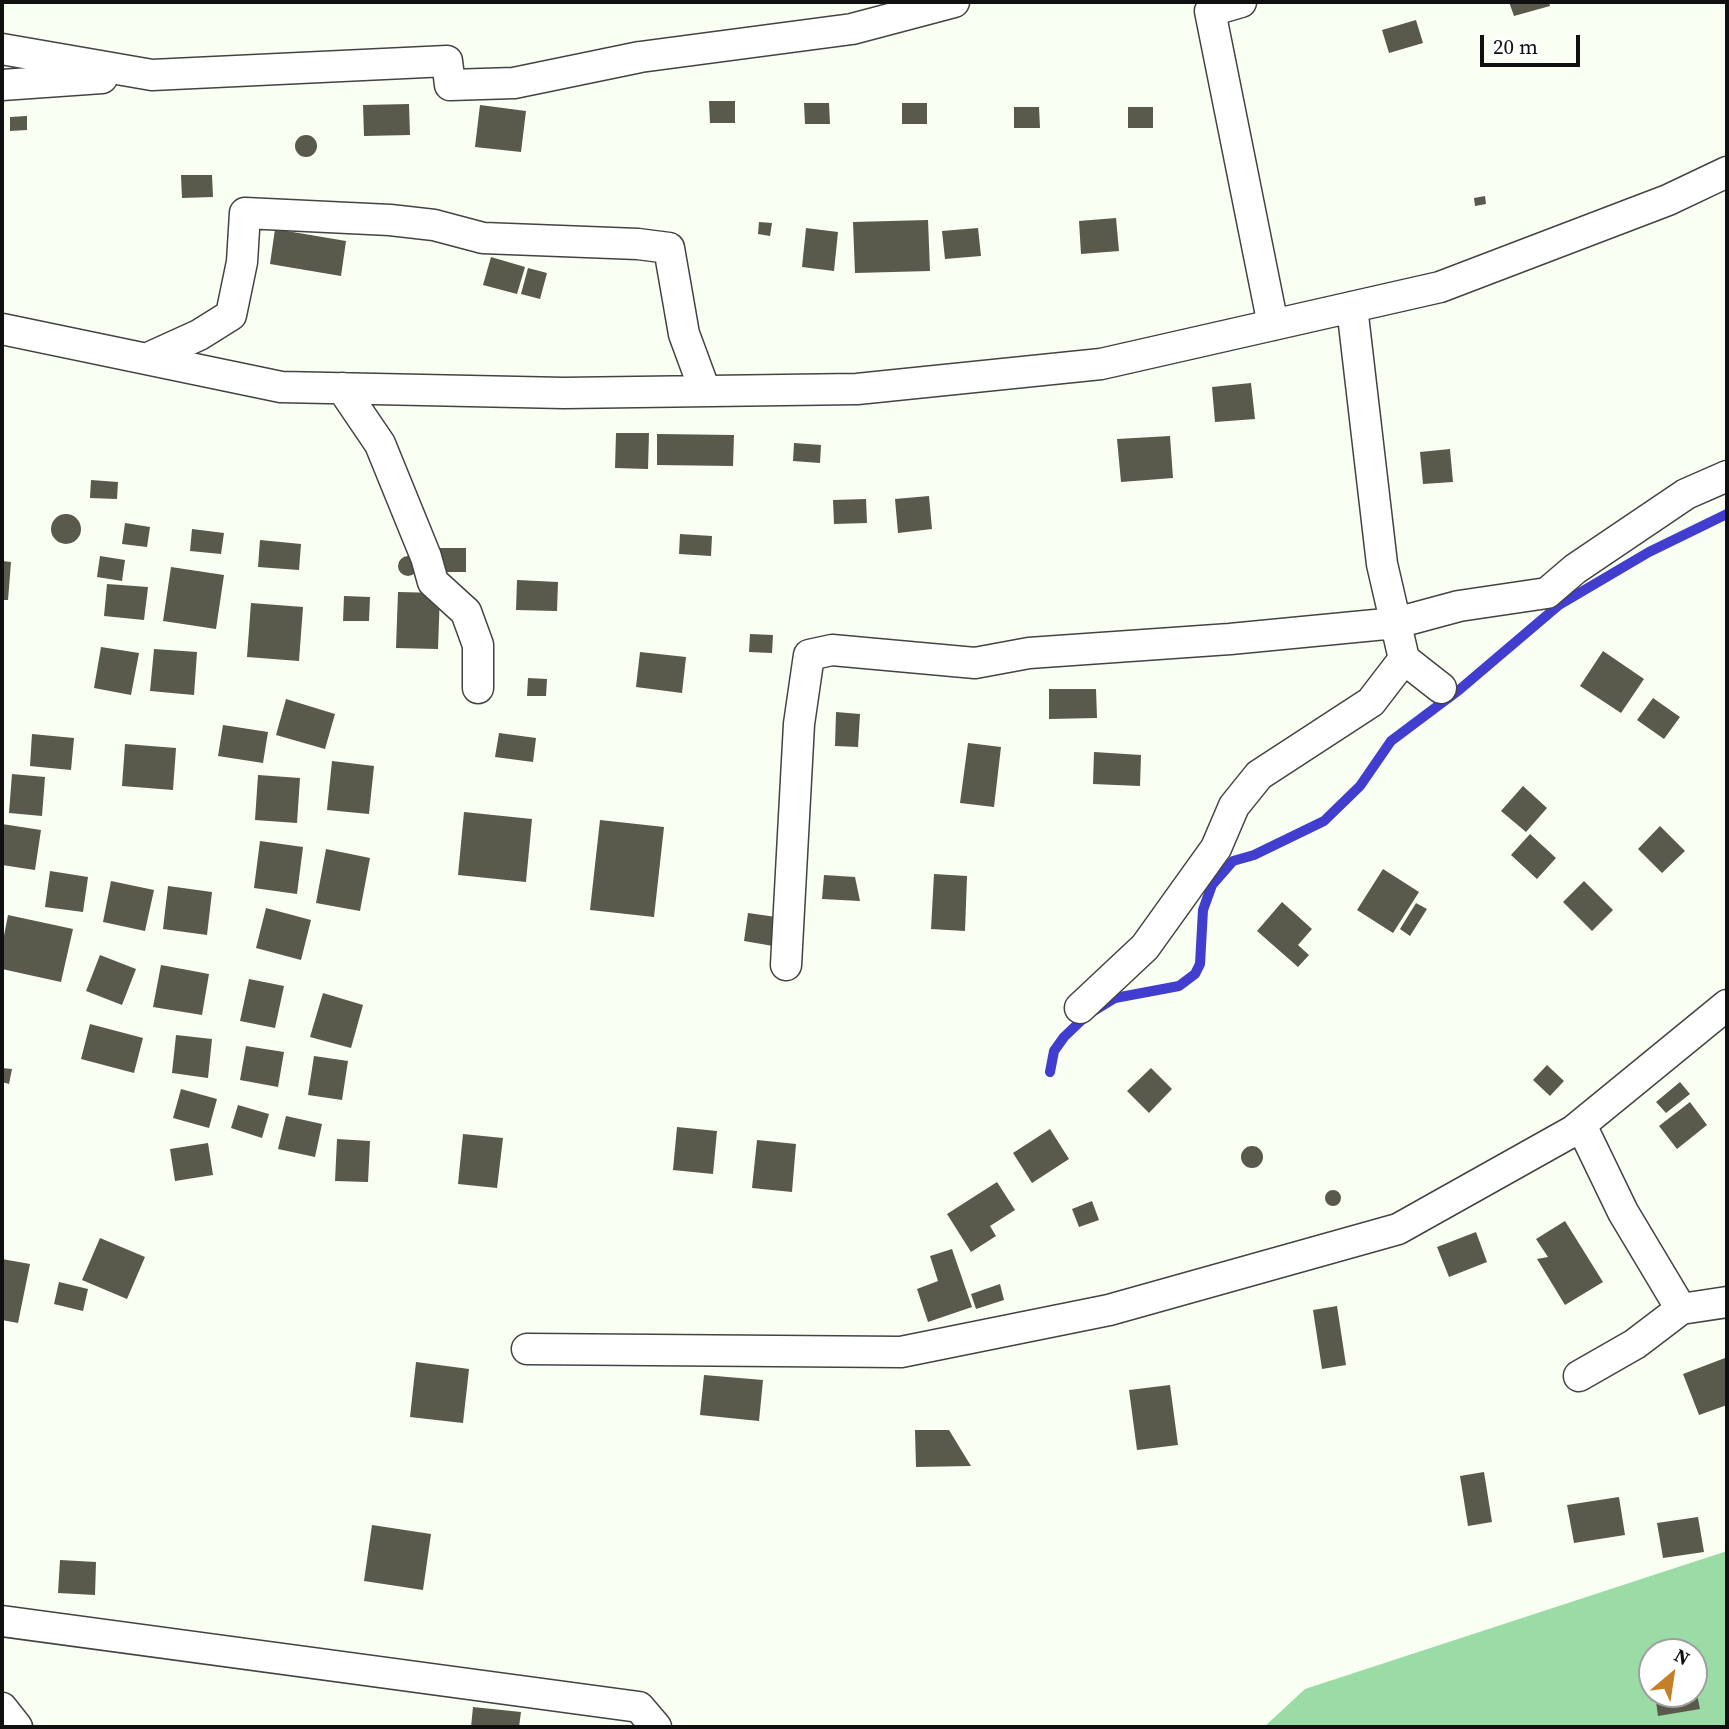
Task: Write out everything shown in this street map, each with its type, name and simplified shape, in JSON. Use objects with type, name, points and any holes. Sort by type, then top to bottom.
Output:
[{"type":"street","points":[[2,85],[447,61],[450,85],[514,83],[640,57],[852,29],[954,2]]},
{"type":"street","points":[[1241,2],[1212,6],[1273,325]]},
{"type":"street","points":[[2,49],[152,75]]},
{"type":"street","points":[[2,329],[281,387],[564,393],[857,389],[1101,364],[1440,288],[1668,200],[1727,173]]},
{"type":"street","points":[[146,359],[199,335],[230,315],[242,262],[246,213],[320,215],[434,225],[484,238],[638,244],[669,248],[684,334],[705,391]]},
{"type":"street","points":[[1352,307],[1382,564],[1404,659],[1441,688]]},
{"type":"street","points":[[342,388],[380,444],[426,557],[433,582],[467,612],[478,645],[478,688]]},
{"type":"street","points":[[786,965],[799,724],[809,655],[832,650],[975,663],[1029,653],[1230,639],[1396,623],[1459,606],[1547,593],[1576,569],[1686,494],[1727,476]]},
{"type":"street","points":[[1080,1008],[1145,947],[1216,848],[1234,806],[1259,775],[1371,702],[1404,659]]},
{"type":"street","points":[[527,1349],[901,1352],[1109,1310],[1398,1229],[1581,1125],[1727,1005]]},
{"type":"street","points":[[1581,1125],[1623,1212],[1681,1308]]},
{"type":"street","points":[[1578,1376],[1635,1344],[1681,1308],[1727,1302]]},
{"type":"street","points":[[2,1621],[639,1707],[656,1727]]},
{"type":"street","points":[[2,1708],[17,1727]]},
{"type":"green space","points":[[1727,1551],[1727,1727],[1264,1727],[1305,1689]]},
{"type":"building","points":[[1509,2],[1549,2],[1550,6],[1514,16]]},
{"type":"building","points":[[1416,20],[1423,43],[1389,53],[1382,30]]},
{"type":"building","points":[[709,101],[735,101],[735,123],[710,123]]},
{"type":"building","points":[[804,103],[829,103],[830,124],[805,124]]},
{"type":"building","points":[[902,103],[927,103],[927,124],[902,124]]},
{"type":"building","points":[[409,104],[410,135],[364,136],[363,105]]},
{"type":"building","points":[[480,105],[526,111],[521,152],[475,147]]},
{"type":"building","points":[[1014,107],[1039,107],[1040,128],[1014,128]]},
{"type":"building","points":[[1128,107],[1153,107],[1153,128],[1128,128]]},
{"type":"building","points":[[27,116],[27,130],[10,131],[10,117]]},
{"type":"building","points":[[306,135],[314,138],[317,146],[314,154],[306,157],[298,154],[295,146],[298,138]]},
{"type":"building","points":[[181,175],[212,175],[213,197],[182,198]]},
{"type":"building","points":[[1485,196],[1486,204],[1475,206],[1474,198]]},
{"type":"building","points":[[1116,218],[1119,251],[1081,254],[1079,221]]},
{"type":"building","points":[[928,220],[930,271],[855,273],[853,222]]},
{"type":"building","points":[[759,222],[772,223],[770,236],[758,234]]},
{"type":"building","points":[[806,228],[838,232],[834,271],[802,267]]},
{"type":"building","points":[[978,228],[981,256],[945,259],[942,231]]},
{"type":"building","points":[[275,229],[346,241],[341,276],[270,264]]},
{"type":"building","points":[[491,257],[525,267],[517,294],[483,285]]},
{"type":"building","points":[[528,268],[547,273],[540,299],[521,294]]},
{"type":"building","points":[[1251,383],[1255,419],[1215,422],[1212,387]]},
{"type":"building","points":[[616,433],[649,433],[648,469],[615,468]]},
{"type":"building","points":[[657,434],[734,435],[733,466],[657,465]]},
{"type":"building","points":[[1170,436],[1173,478],[1121,482],[1117,439]]},
{"type":"building","points":[[794,443],[821,445],[820,463],[793,461]]},
{"type":"building","points":[[1450,449],[1453,482],[1423,484],[1420,452]]},
{"type":"building","points":[[91,480],[118,482],[117,499],[90,498]]},
{"type":"building","points":[[929,496],[932,529],[898,533],[895,499]]},
{"type":"building","points":[[866,499],[867,523],[834,524],[833,500]]},
{"type":"building","points":[[66,514],[77,518],[81,529],[77,540],[66,544],[55,540],[51,529],[55,518]]},
{"type":"building","points":[[125,523],[150,527],[147,547],[122,544]]},
{"type":"building","points":[[192,529],[224,533],[221,554],[190,551]]},
{"type":"building","points":[[680,534],[712,536],[711,556],[679,554]]},
{"type":"building","points":[[260,540],[301,544],[299,570],[258,567]]},
{"type":"building","points":[[434,548],[466,548],[466,572],[434,572]]},
{"type":"building","points":[[100,556],[125,560],[122,581],[97,577]]},
{"type":"building","points":[[408,556],[415,559],[418,566],[415,573],[408,576],[401,573],[398,566],[401,559]]},
{"type":"building","points":[[2,561],[11,562],[8,600],[2,600]]},
{"type":"building","points":[[171,567],[224,575],[216,629],[163,621]]},
{"type":"building","points":[[517,580],[558,582],[557,611],[516,610]]},
{"type":"building","points":[[107,584],[148,587],[144,620],[104,616]]},
{"type":"building","points":[[398,592],[440,593],[438,649],[396,648]]},
{"type":"building","points":[[344,596],[370,597],[369,621],[343,621]]},
{"type":"building","points":[[251,603],[303,607],[299,661],[247,657]]},
{"type":"building","points":[[750,634],[773,635],[772,653],[749,652]]},
{"type":"building","points":[[101,647],[139,653],[131,695],[94,688]]},
{"type":"building","points":[[154,649],[197,652],[194,695],[150,691]]},
{"type":"building","points":[[1603,651],[1644,679],[1621,713],[1580,686]]},
{"type":"building","points":[[640,652],[686,657],[682,693],[636,687]]},
{"type":"building","points":[[528,678],[547,679],[546,696],[527,696]]},
{"type":"building","points":[[1049,689],[1096,689],[1097,718],[1049,719]]},
{"type":"building","points":[[1653,698],[1680,717],[1664,739],[1637,720]]},
{"type":"building","points":[[286,699],[335,714],[325,749],[276,735]]},
{"type":"building","points":[[836,712],[860,714],[858,747],[835,746]]},
{"type":"building","points":[[223,725],[268,732],[263,763],[218,756]]},
{"type":"building","points":[[499,733],[536,738],[533,762],[495,757]]},
{"type":"building","points":[[32,734],[74,738],[71,770],[30,766]]},
{"type":"building","points":[[968,743],[1001,747],[994,807],[960,803]]},
{"type":"building","points":[[125,744],[176,748],[173,790],[122,786]]},
{"type":"building","points":[[1094,752],[1141,755],[1140,786],[1093,784]]},
{"type":"building","points":[[332,761],[374,766],[369,814],[327,810]]},
{"type":"building","points":[[12,774],[45,777],[42,816],[9,813]]},
{"type":"building","points":[[258,775],[300,778],[297,823],[255,820]]},
{"type":"building","points":[[1523,786],[1547,808],[1526,832],[1501,811]]},
{"type":"building","points":[[464,812],[532,819],[526,882],[458,875]]},
{"type":"building","points":[[600,820],[664,827],[654,917],[590,910]]},
{"type":"building","points":[[2,824],[41,830],[35,870],[2,865]]},
{"type":"building","points":[[1660,826],[1685,851],[1662,873],[1638,849]]},
{"type":"building","points":[[1530,834],[1556,858],[1537,879],[1511,855]]},
{"type":"building","points":[[260,841],[303,847],[297,894],[254,888]]},
{"type":"building","points":[[326,849],[370,858],[360,911],[316,903]]},
{"type":"building","points":[[1383,869],[1419,892],[1393,933],[1357,910]]},
{"type":"building","points":[[50,871],[88,877],[83,912],[45,907]]},
{"type":"building","points":[[934,874],[967,876],[965,931],[931,929]]},
{"type":"building","points":[[824,875],[855,877],[860,901],[822,899]]},
{"type":"building","points":[[111,881],[154,890],[145,931],[103,922]]},
{"type":"building","points":[[1584,881],[1613,910],[1592,931],[1563,902]]},
{"type":"building","points":[[168,886],[212,892],[207,935],[163,929]]},
{"type":"building","points":[[1282,902],[1312,929],[1298,945],[1309,955],[1298,967],[1257,931]]},
{"type":"building","points":[[1416,903],[1427,909],[1410,936],[1400,929]]},
{"type":"building","points":[[266,908],[311,920],[301,960],[256,948]]},
{"type":"building","points":[[748,913],[783,918],[779,947],[744,941]]},
{"type":"building","points":[[8,915],[73,929],[61,982],[2,969],[2,946]]},
{"type":"building","points":[[100,955],[136,969],[122,1005],[86,991]]},
{"type":"building","points":[[161,965],[209,974],[202,1015],[153,1007]]},
{"type":"building","points":[[249,979],[284,986],[275,1028],[240,1021]]},
{"type":"building","points":[[323,993],[363,1005],[351,1048],[310,1037]]},
{"type":"building","points":[[90,1024],[143,1038],[134,1073],[81,1059]]},
{"type":"building","points":[[176,1035],[212,1039],[208,1078],[172,1073]]},
{"type":"building","points":[[246,1046],[284,1052],[278,1087],[240,1080]]},
{"type":"building","points":[[314,1056],[348,1061],[342,1100],[308,1095]]},
{"type":"building","points":[[1547,1065],[1564,1081],[1550,1096],[1533,1080]]},
{"type":"building","points":[[2,1068],[12,1069],[9,1084],[2,1082]]},
{"type":"building","points":[[1151,1068],[1172,1089],[1149,1113],[1127,1091]]},
{"type":"building","points":[[1680,1082],[1690,1094],[1666,1113],[1656,1102]]},
{"type":"building","points":[[181,1089],[217,1099],[209,1128],[173,1118]]},
{"type":"building","points":[[1690,1102],[1707,1125],[1677,1149],[1659,1126]]},
{"type":"building","points":[[238,1105],[269,1114],[262,1138],[231,1128]]},
{"type":"building","points":[[286,1116],[322,1124],[315,1157],[278,1149]]},
{"type":"building","points":[[677,1127],[717,1131],[713,1174],[673,1170]]},
{"type":"building","points":[[1050,1129],[1069,1159],[1032,1183],[1013,1153]]},
{"type":"building","points":[[463,1134],[503,1138],[497,1188],[458,1184]]},
{"type":"building","points":[[337,1139],[370,1141],[368,1182],[335,1181]]},
{"type":"building","points":[[757,1140],[796,1144],[792,1192],[752,1188]]},
{"type":"building","points":[[208,1143],[213,1175],[175,1181],[170,1149]]},
{"type":"building","points":[[1252,1146],[1260,1149],[1263,1157],[1260,1165],[1252,1168],[1244,1165],[1241,1157],[1244,1149]]},
{"type":"building","points":[[997,1182],[1015,1210],[990,1226],[996,1236],[971,1252],[947,1214]]},
{"type":"building","points":[[1333,1190],[1339,1192],[1339,1204],[1333,1206],[1327,1204],[1325,1198],[1327,1192]]},
{"type":"building","points":[[1092,1201],[1099,1220],[1079,1227],[1072,1209]]},
{"type":"building","points":[[1565,1221],[1603,1282],[1565,1305],[1537,1259],[1548,1257],[1536,1239]]},
{"type":"building","points":[[1476,1232],[1487,1262],[1449,1277],[1437,1247]]},
{"type":"building","points":[[100,1238],[145,1257],[127,1299],[82,1280]]},
{"type":"building","points":[[952,1249],[972,1307],[928,1322],[917,1289],[938,1281],[930,1256]]},
{"type":"building","points":[[2,1259],[30,1264],[18,1323],[2,1320]]},
{"type":"building","points":[[59,1282],[88,1289],[83,1311],[54,1304]]},
{"type":"building","points":[[1000,1284],[1004,1300],[976,1309],[971,1294]]},
{"type":"building","points":[[1337,1306],[1346,1365],[1322,1369],[1313,1310]]},
{"type":"building","points":[[1725,1358],[1727,1405],[1699,1415],[1683,1374]]},
{"type":"building","points":[[416,1362],[469,1369],[463,1423],[410,1417]]},
{"type":"building","points":[[704,1375],[763,1380],[759,1421],[700,1415]]},
{"type":"building","points":[[1170,1385],[1178,1445],[1137,1450],[1129,1390]]},
{"type":"building","points":[[915,1430],[949,1430],[971,1466],[916,1467]]},
{"type":"building","points":[[1484,1472],[1492,1522],[1468,1526],[1460,1476]]},
{"type":"building","points":[[1619,1497],[1625,1535],[1574,1543],[1567,1505]]},
{"type":"building","points":[[1698,1517],[1704,1552],[1663,1558],[1657,1523]]},
{"type":"building","points":[[372,1525],[431,1534],[423,1590],[364,1581]]},
{"type":"building","points":[[60,1560],[96,1562],[95,1595],[58,1593]]},
{"type":"building","points":[[473,1707],[521,1712],[519,1727],[471,1727]]},
{"type":"building","points":[[1657,1708],[1700,1709],[1658,1716]]},
{"type":"waterway","points":[[1050,1072],[1054,1051],[1087,1015],[1115,998],[1179,986],[1195,974],[1200,964],[1203,910],[1212,885],[1233,861],[1254,855],[1324,821],[1360,786],[1391,741],[1459,690],[1559,605],[1649,552],[1727,514]]}]
